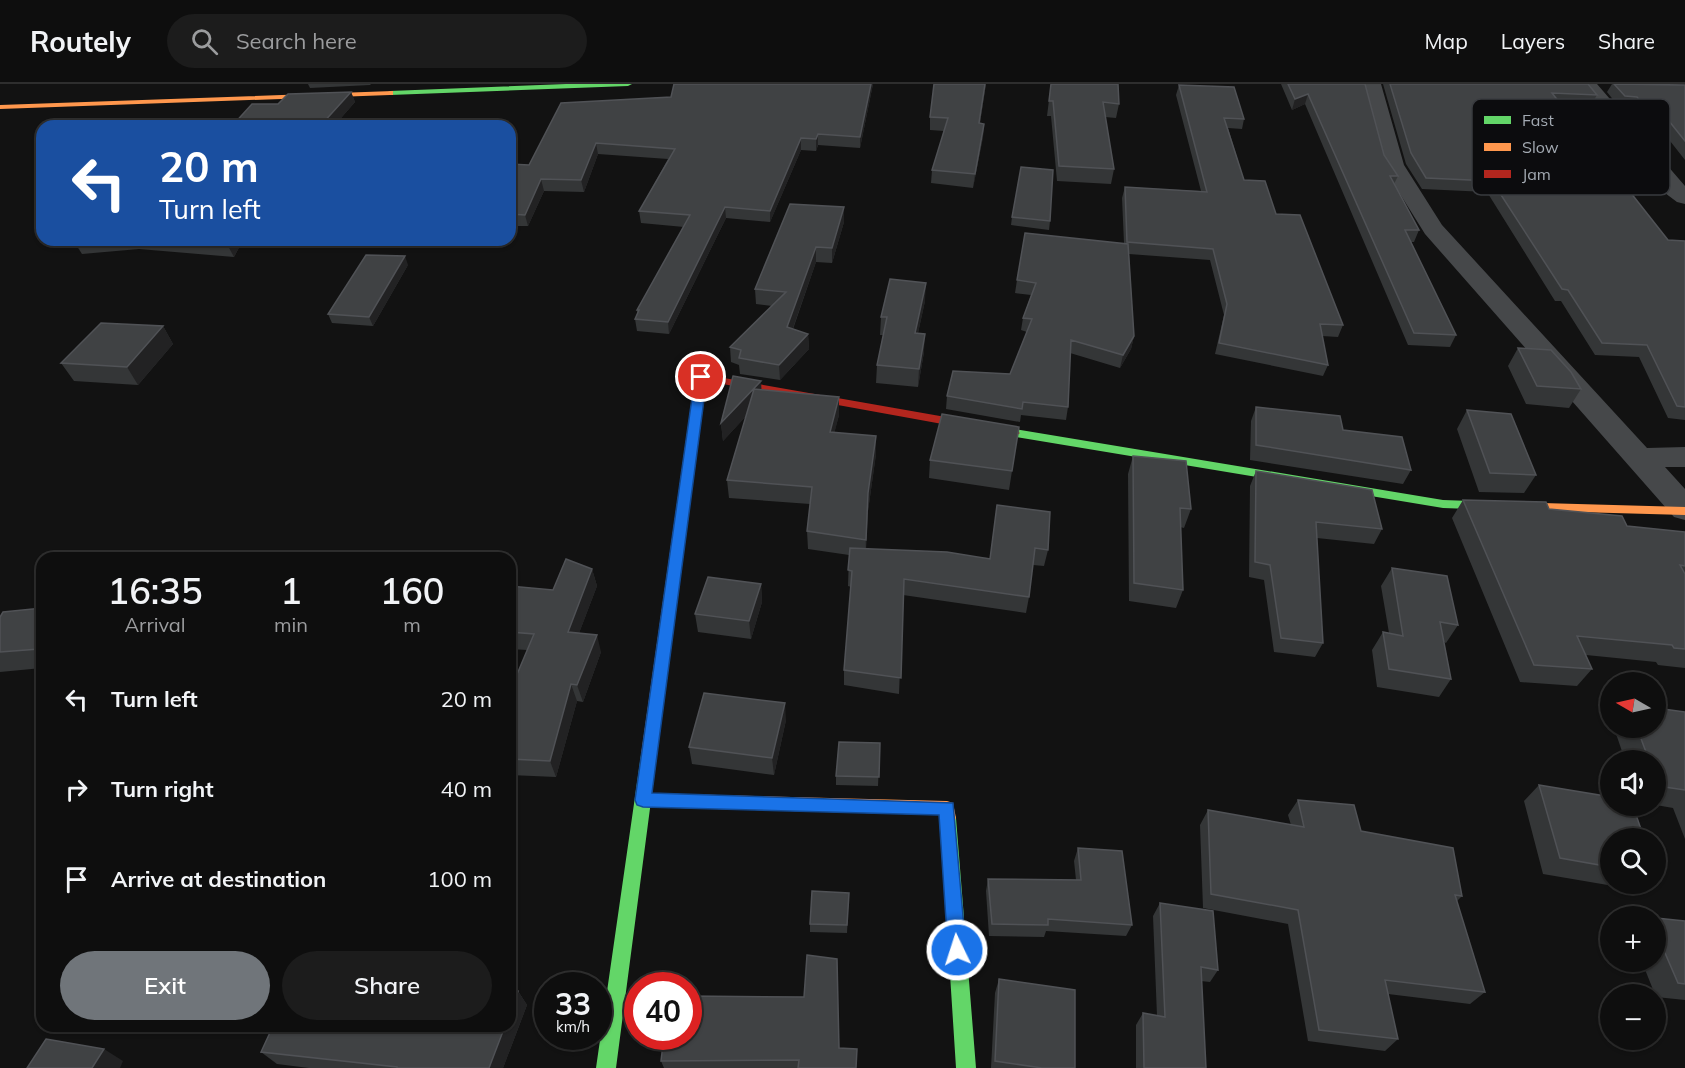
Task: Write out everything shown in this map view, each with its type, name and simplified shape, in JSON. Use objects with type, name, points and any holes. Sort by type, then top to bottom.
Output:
[{"type":"street","points":[[0,106],[628,84]]},
{"type":"street","points":[[1371,84],[1393,165],[1433,229],[1642,458],[1685,510]]},
{"type":"street","points":[[1587,84],[1599,99]]},
{"type":"street","points":[[1592,84],[1615,85]]},
{"type":"street","points":[[1670,184],[1685,197]]},
{"type":"street","points":[[606,1068],[701,377],[1096,448],[1443,504],[1685,510]]},
{"type":"street","points":[[1642,458],[1685,457]]},
{"type":"street","points":[[643,800],[947,808],[966,1068]]},
{"type":"building","points":[[674,84],[871,84],[860,137],[818,134],[816,139],[801,138],[770,211],[725,207],[668,322],[635,319],[639,310],[637,310],[690,215],[639,211],[675,149],[596,143],[581,180],[541,179],[525,215],[516,214],[516,164],[529,165],[561,103],[671,97]]},
{"type":"building","points":[[934,84],[985,84],[979,123],[984,124],[975,174],[932,170],[948,118],[930,117]]},
{"type":"building","points":[[1051,84],[1118,84],[1119,104],[1103,102],[1114,169],[1059,166],[1053,101],[1049,101]]},
{"type":"building","points":[[1288,84],[1365,84],[1384,155],[1398,176],[1390,176],[1419,230],[1405,230],[1456,335],[1414,333],[1308,94],[1295,99]]},
{"type":"building","points":[[1390,84],[1588,84],[1597,95],[1552,93],[1557,99],[1472,99],[1472,180],[1426,178],[1411,153]]},
{"type":"building","points":[[1614,84],[1685,85],[1685,141],[1670,122],[1670,99],[1639,99],[1625,96]]},
{"type":"building","points":[[1179,85],[1234,87],[1244,119],[1224,118],[1244,180],[1265,181],[1276,214],[1300,215],[1343,325],[1320,324],[1328,365],[1219,343],[1227,304],[1213,249],[1127,242],[1125,187],[1207,192]]},
{"type":"building","points":[[351,92],[326,120],[237,120],[252,104],[278,104],[288,94]]},
{"type":"building","points":[[1021,167],[1053,170],[1050,221],[1012,217]]},
{"type":"building","points":[[1501,195],[1632,195],[1668,240],[1685,241],[1685,407],[1677,406],[1647,345],[1602,343],[1568,290],[1562,289]]},
{"type":"building","points":[[790,204],[844,207],[832,248],[816,247],[787,327],[808,334],[779,365],[739,358],[741,350],[730,347],[786,292],[755,289]]},
{"type":"building","points":[[1025,233],[1128,244],[1134,336],[1123,355],[1071,340],[1068,407],[1023,402],[1022,409],[947,396],[953,371],[1010,374],[1032,319],[1023,318],[1036,283],[1017,280]]},
{"type":"building","points":[[366,255],[405,256],[369,317],[328,314]]},
{"type":"building","points":[[890,279],[926,283],[915,333],[925,334],[919,369],[877,365],[887,317],[881,317]]},
{"type":"building","points":[[101,323],[163,326],[127,367],[61,363]]},
{"type":"building","points":[[1518,348],[1551,350],[1571,372],[1581,389],[1537,386]]},
{"type":"building","points":[[733,376],[761,381],[721,423]]},
{"type":"building","points":[[754,389],[839,397],[830,432],[876,436],[868,493],[866,540],[807,531],[812,487],[727,480]]},
{"type":"building","points":[[1256,407],[1340,416],[1343,430],[1402,437],[1411,470],[1256,445]]},
{"type":"building","points":[[1467,410],[1511,414],[1536,475],[1490,473]]},
{"type":"building","points":[[942,414],[1019,427],[1012,471],[930,460]]},
{"type":"building","points":[[1133,456],[1186,461],[1191,509],[1180,508],[1183,590],[1134,583]]},
{"type":"building","points":[[1256,471],[1372,490],[1382,529],[1316,522],[1323,643],[1281,638],[1270,565],[1255,562]]},
{"type":"building","points":[[1463,500],[1546,502],[1549,509],[1622,516],[1627,526],[1685,532],[1685,566],[1680,565],[1685,574],[1685,649],[1674,648],[1672,645],[1577,636],[1592,669],[1534,665]]},
{"type":"building","points":[[997,505],[1050,512],[1048,550],[1035,548],[1029,597],[904,579],[901,678],[844,670],[852,571],[848,570],[850,548],[947,552],[990,559]]},
{"type":"building","points":[[566,559],[592,569],[568,632],[597,635],[577,685],[571,684],[550,761],[516,759],[516,677],[534,634],[516,632],[516,587],[553,590]]},
{"type":"building","points":[[1392,568],[1447,576],[1458,625],[1440,622],[1451,679],[1389,669],[1383,632],[1403,636]]},
{"type":"building","points":[[708,577],[761,584],[749,621],[695,614]]},
{"type":"building","points":[[36,609],[36,649],[0,652],[0,617],[3,612]]},
{"type":"building","points":[[704,693],[785,703],[772,758],[689,747]]},
{"type":"building","points":[[1666,709],[1685,712],[1685,790],[1666,787],[1666,750],[1645,750],[1641,738],[1666,738]]},
{"type":"building","points":[[839,742],[880,743],[879,777],[836,776]]},
{"type":"building","points":[[1539,785],[1600,795],[1600,816],[1636,816],[1641,828],[1600,828],[1600,865],[1560,858]]},
{"type":"building","points":[[1298,800],[1354,805],[1361,831],[1453,848],[1462,896],[1455,895],[1485,992],[1385,980],[1398,1039],[1319,1030],[1298,910],[1211,894],[1208,810],[1304,827]]},
{"type":"building","points":[[1078,848],[1122,851],[1132,925],[1048,919],[1048,925],[992,924],[988,879],[1081,880]]},
{"type":"building","points":[[812,891],[849,893],[847,925],[810,924]]},
{"type":"building","points":[[1160,903],[1213,911],[1218,970],[1201,967],[1206,1068],[1144,1068],[1143,1013],[1165,1017]]},
{"type":"building","points":[[1666,919],[1685,921],[1685,984],[1678,983],[1666,955]]},
{"type":"building","points":[[807,955],[837,959],[839,1048],[857,1049],[856,1068],[798,1068],[799,1060],[661,1061],[662,1050],[702,1050],[702,996],[804,997]]},
{"type":"building","points":[[999,979],[1075,990],[1075,1068],[1042,1068],[995,1061]]},
{"type":"building","points":[[270,1032],[503,1032],[489,1068],[397,1068],[261,1052]]},
{"type":"building","points":[[46,1039],[104,1049],[92,1068],[27,1068]]},
{"type":"traffic: fast","points":[[390,93],[628,84]]},
{"type":"traffic: fast","points":[[1014,433],[1443,504],[1471,505]]},
{"type":"traffic: fast","points":[[606,1068],[649,755]]},
{"type":"traffic: fast","points":[[948,818],[966,1068]]},
{"type":"traffic: slow","points":[[0,107],[390,93]]},
{"type":"traffic: slow","points":[[649,755],[700,384]]},
{"type":"traffic: slow","points":[[1471,505],[1685,511]]},
{"type":"traffic: slow","points":[[643,800],[947,808],[948,818]]},
{"type":"traffic: jam","points":[[700,384],[701,377],[1014,433]]},
{"type":"route","points":[[701,377],[643,800],[947,808],[957,950]]}]
